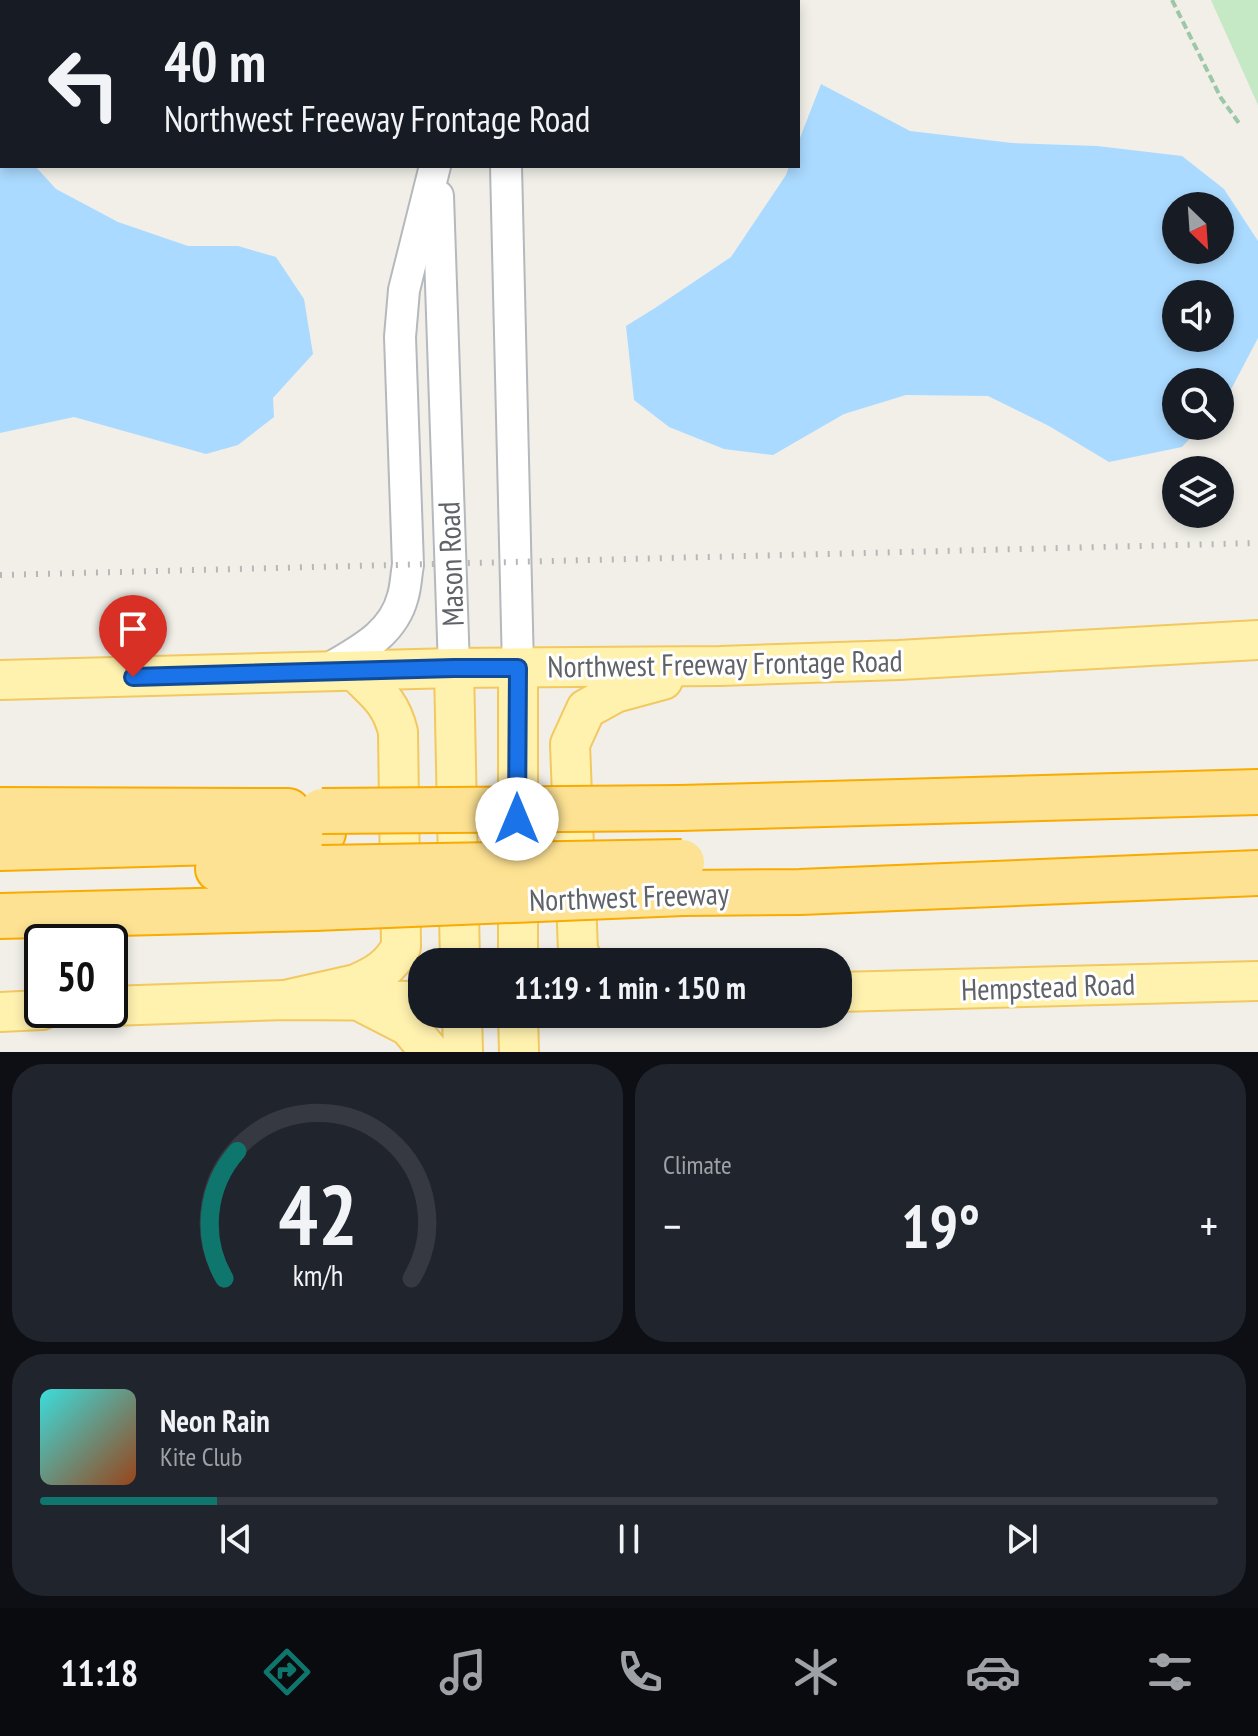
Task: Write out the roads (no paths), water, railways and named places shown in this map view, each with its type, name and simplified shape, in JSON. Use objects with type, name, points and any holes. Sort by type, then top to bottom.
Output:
[{"type":"highway","name":"Northwest Freeway","points":[[0,916],[320,855],[619,809],[1258,792]]},
{"type":"highway","name":"Northwest Freeway","points":[[0,810],[320,855],[683,878],[800,892],[1258,873]]},
{"type":"highway","points":[[0,848],[216,842],[320,855]]},
{"type":"highway","points":[[0,872],[320,855]]},
{"type":"main road","name":"Northwest Freeway Frontage Road","points":[[0,680],[454,668],[720,666],[899,660],[1258,640]]},
{"type":"main road","points":[[578,948],[570,744],[586,709],[615,693],[720,666]]},
{"type":"main road","name":"Mason Road","points":[[454,668],[460,948]]},
{"type":"main road","points":[[518,668],[518,948]]},
{"type":"main road","points":[[285,1000],[367,979],[393,961],[401,947],[398,732],[388,705],[339,671]]},
{"type":"main road","name":"Hempstead Road","points":[[852,992],[1258,981]]},
{"type":"main road","points":[[128,1005],[285,1000],[408,1001]]},
{"type":"main road","points":[[359,1000],[408,1026],[430,1052]]},
{"type":"main road","points":[[0,1012],[24,1011]]},
{"type":"main road","points":[[462,1028],[463,1052]]},
{"type":"main road","points":[[518,1028],[519,1052]]},
{"type":"street","points":[[339,671],[389,626],[403,598],[408,565],[400,337],[404,290],[435,168]]},
{"type":"street","name":"Mason Road","points":[[436,168],[454,668]]},
{"type":"street","points":[[506,168],[518,668]]},
{"type":"water","points":[[821,84],[910,131],[1012,143],[1097,146],[1182,156],[1226,192],[1162,192],[1162,264],[1234,264],[1234,204],[1258,241],[1258,338],[1234,384],[1234,368],[1162,368],[1162,440],[1188,440],[1182,447],[1109,462],[1049,426],[988,396],[906,395],[844,414],[773,455],[724,449],[669,427],[634,400],[626,326],[731,257],[788,168],[800,168],[800,138]]},
{"type":"water","points":[[0,168],[37,168],[56,189],[118,222],[188,246],[238,246],[276,257],[304,299],[313,354],[273,398],[274,417],[238,445],[206,454],[74,417],[0,433]]},
{"type":"railway","points":[[0,575],[1258,543]]}]
